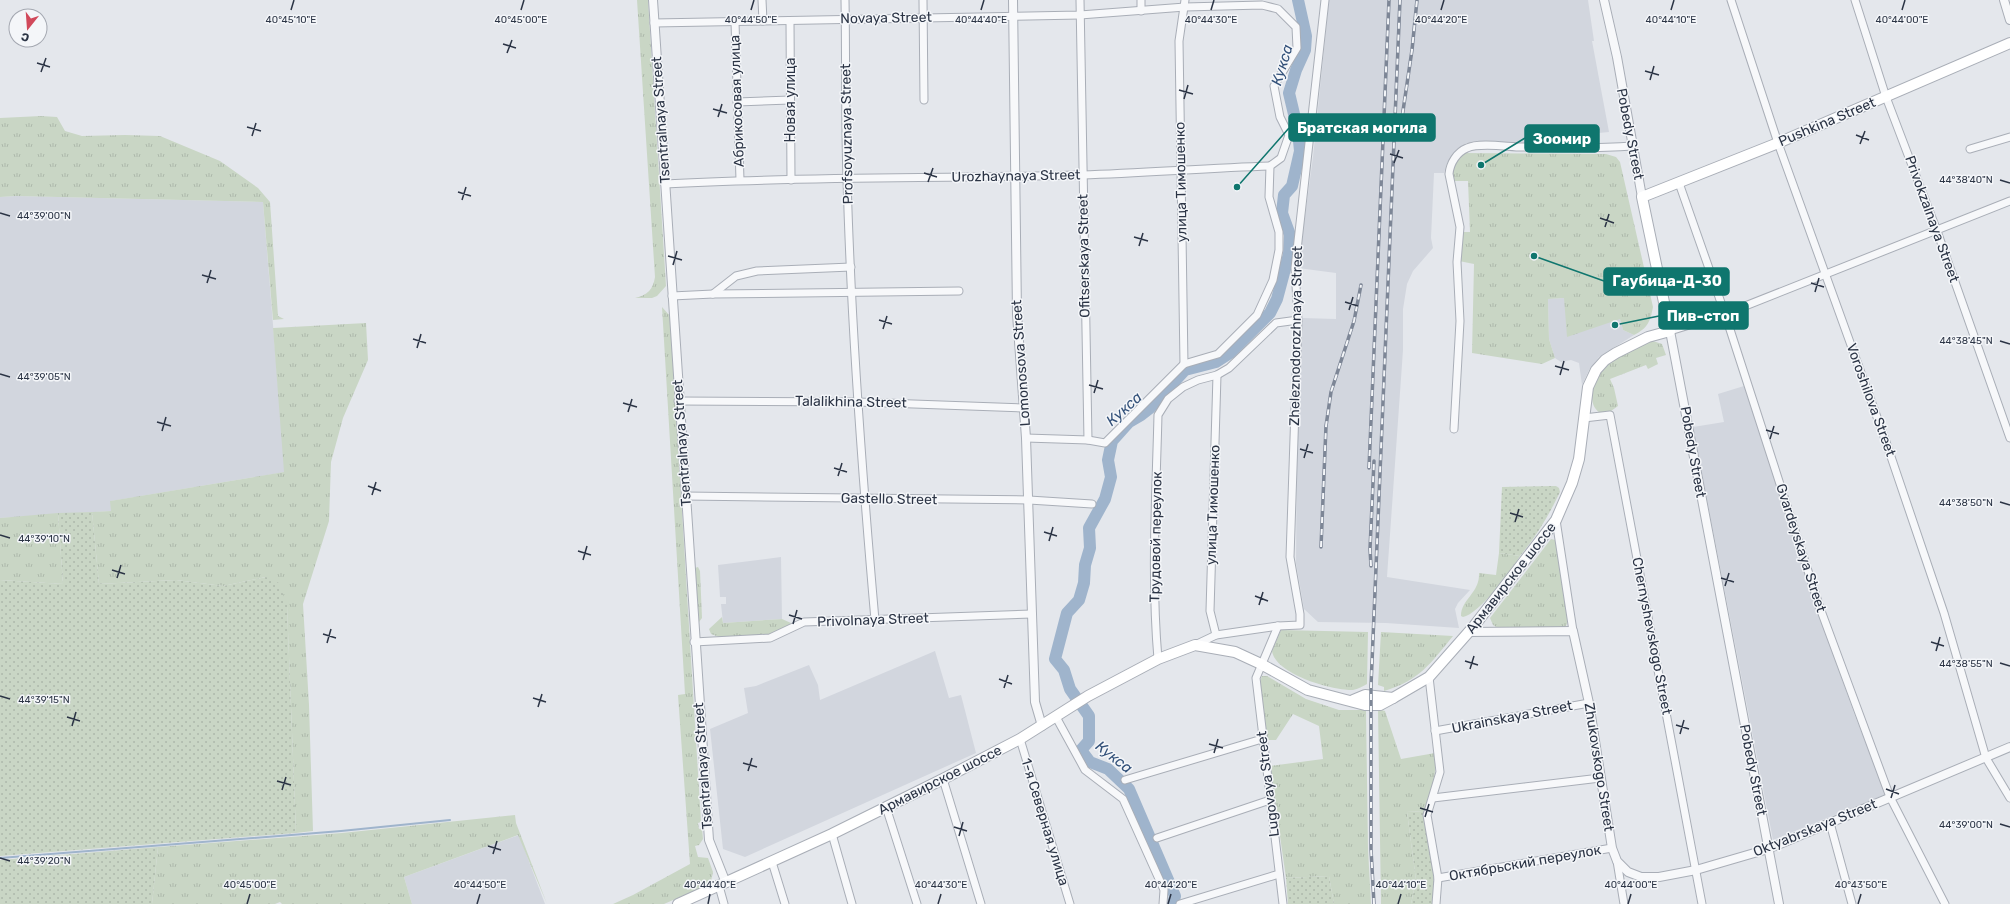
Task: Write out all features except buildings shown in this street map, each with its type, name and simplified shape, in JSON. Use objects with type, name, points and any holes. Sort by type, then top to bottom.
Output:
[{"type":"main road","name":"Pushkina Street","points":[[1642,197],[1778,143],[2010,43]]},
{"type":"main road","name":"Pobedy Street","points":[[1642,197],[1670,331]]},
{"type":"main road","name":"Армавирское шоссе","points":[[678,904],[832,834],[943,779],[1020,739],[1088,696],[1158,659],[1195,645],[1235,652],[1261,664],[1308,690],[1353,700],[1365,705],[1380,705],[1393,698],[1429,677],[1468,632],[1556,520],[1574,477],[1588,387],[1596,370],[1605,360],[1648,337],[1670,331]]},
{"type":"street","name":"Tsentralnaya Street","points":[[653,0],[708,840],[722,885]]},
{"type":"street","points":[[762,0],[762,21]]},
{"type":"street","name":"Profsoyuznaya Street","points":[[845,0],[847,178],[850,267],[865,498],[876,620]]},
{"type":"street","points":[[924,0],[924,100]]},
{"type":"street","name":"Lomonosova Street","points":[[1013,0],[1017,314],[1029,500],[1035,702],[1042,726]]},
{"type":"street","name":"Ofitserskaya Street","points":[[1080,0],[1088,440]]},
{"type":"street","points":[[1141,0],[1141,11]]},
{"type":"street","name":"Zheleznodorozhnaya Street","points":[[1300,625],[1300,614],[1290,557],[1298,320],[1295,268],[1325,0]]},
{"type":"street","name":"Pobedy Street","points":[[1604,0],[1617,57],[1642,197]]},
{"type":"street","name":"Voroshilova Street","points":[[1731,0],[1778,143],[1886,442],[1944,613],[1986,758],[2010,798]]},
{"type":"street","name":"Privokzalnaya Street","points":[[1855,0],[1886,97],[1937,230],[2010,438]]},
{"type":"street","points":[[2004,0],[2010,20]]},
{"type":"street","name":"Novaya Street","points":[[654,23],[790,21],[924,16],[1080,15],[1141,11],[1185,4],[1262,2]]},
{"type":"street","points":[[1262,2],[1278,9],[1296,27],[1297,48],[1274,86],[1280,117],[1289,135],[1281,158],[1270,166]]},
{"type":"street","name":"улица Тимошенко","points":[[1184,364],[1179,41],[1185,4]]},
{"type":"street","name":"Новая улица","points":[[790,21],[791,180]]},
{"type":"street","name":"Абрикосовая улица","points":[[735,22],[740,180]]},
{"type":"street","points":[[737,102],[790,100]]},
{"type":"street","points":[[1970,148],[2010,137]]},
{"type":"street","points":[[1454,429],[1460,321],[1457,262],[1459,223],[1449,174],[1450,165],[1463,150],[1469,147],[1487,146],[1580,149],[1632,146]]},
{"type":"street","name":"Zheleznodorozhnaya Street","points":[[1184,364],[1218,354],[1257,315],[1273,280],[1279,250],[1279,232],[1269,197],[1270,166]]},
{"type":"street","name":"Urozhaynaya Street","points":[[665,184],[740,180],[1083,175],[1181,169],[1270,166]]},
{"type":"street","name":"Gvardeyskaya Street","points":[[1679,183],[1724,314],[1820,608],[1890,797],[1945,904]]},
{"type":"street","points":[[1670,331],[1724,314],[2010,201]]},
{"type":"street","points":[[713,294],[736,276],[757,271],[850,267]]},
{"type":"street","points":[[672,296],[713,294],[959,291]]},
{"type":"street","points":[[1216,375],[1229,368],[1276,323],[1298,320]]},
{"type":"street","name":"Pobedy Street","points":[[1670,331],[1779,904]]},
{"type":"street","points":[[1026,438],[1088,440],[1105,443],[1184,364]]},
{"type":"street","name":"улица Тимошенко","points":[[1216,375],[1210,611],[1216,635]]},
{"type":"street","name":"Трудовой переулок","points":[[1158,659],[1154,560],[1158,415],[1168,399],[1183,387],[1198,380],[1216,375]]},
{"type":"street","name":"Talalikhina Street","points":[[678,400],[858,402],[1024,408]]},
{"type":"street","name":"Chernyshevskogo Street","points":[[1584,418],[1610,415],[1702,904]]},
{"type":"street","name":"Gastello Street","points":[[685,496],[1029,500],[1092,504]]},
{"type":"street","name":"Zhukovskogo Street","points":[[1556,520],[1573,630],[1589,703],[1612,848],[1617,861],[1624,904]]},
{"type":"street","name":"Privolnaya Street","points":[[694,642],[770,638],[804,622],[1032,614]]},
{"type":"street","name":"Армавирское шоссе","points":[[1195,645],[1216,635],[1278,626],[1300,625]]},
{"type":"street","name":"Lugovaya Street","points":[[1278,626],[1256,678],[1262,739],[1283,904]]},
{"type":"street","points":[[1468,632],[1573,630]]},
{"type":"street","points":[[1429,677],[1440,772],[1427,815],[1438,878],[1436,904]]},
{"type":"street","name":"Ukrainskaya Street","points":[[1435,731],[1589,703]]},
{"type":"street","points":[[1056,717],[1085,770],[1123,799],[1164,890],[1163,904]]},
{"type":"street","name":"1-я Северная улица","points":[[1020,739],[1070,904]]},
{"type":"street","points":[[1125,780],[1262,739]]},
{"type":"street","name":"Oktyabrskaya Street","points":[[1617,861],[1628,872],[1641,876],[1659,877],[1696,870],[1768,849],[2010,747]]},
{"type":"street","points":[[1433,798],[1600,778]]},
{"type":"street","points":[[943,779],[981,904]]},
{"type":"street","points":[[1157,838],[1270,800]]},
{"type":"street","points":[[886,807],[917,904]]},
{"type":"street","points":[[1830,823],[1852,904]]},
{"type":"street","points":[[832,834],[852,904]]},
{"type":"street","name":"Октябрьский переулок","points":[[1438,878],[1612,848]]},
{"type":"street","points":[[772,862],[785,904]]},
{"type":"street","points":[[1180,904],[1279,874]]},
{"type":"street","points":[[722,885],[724,904]]},
{"type":"shaded area","points":[[1329,0],[1588,0],[1594,41],[1592,41],[1609,132],[1588,134],[1587,129],[1560,130],[1561,145],[1466,143],[1452,156],[1447,163],[1444,173],[1434,173],[1431,238],[1433,248],[1413,271],[1407,284],[1403,309],[1403,350],[1387,577],[1470,590],[1458,603],[1455,609],[1459,628],[1386,623],[1318,622],[1304,609],[1296,563],[1297,445],[1302,318],[1336,319],[1336,273],[1298,268],[1313,157]]},
{"type":"shaded area","points":[[16,196],[263,202],[285,472],[111,501],[111,511],[0,518],[0,197]]},
{"type":"shaded area","points":[[1564,298],[1620,319],[1623,330],[1634,335],[1599,357],[1589,370],[1582,385],[1579,363],[1571,360],[1561,362],[1555,358],[1549,339],[1548,299]]},
{"type":"shaded area","points":[[1744,386],[1818,612],[1855,716],[1886,794],[1773,840],[1693,427],[1724,422],[1718,394]]},
{"type":"shaded area","points":[[781,557],[782,619],[723,623],[721,604],[726,604],[726,597],[720,597],[718,565]]},
{"type":"shaded area","points":[[935,651],[949,698],[961,695],[976,753],[745,857],[723,849],[710,729],[748,713],[744,688],[756,686],[809,665],[818,685],[820,700]]},
{"type":"shaded area","points":[[519,835],[545,904],[412,904],[404,877]]},
{"type":"green space","points":[[637,0],[648,0],[666,286],[657,296],[652,298],[635,298],[649,291],[653,285],[655,277]]},
{"type":"green space","points":[[41,116],[57,117],[65,131],[82,136],[160,136],[220,161],[258,188],[270,202],[278,316],[284,319],[273,320],[263,202],[16,196],[0,197],[0,118]]},
{"type":"green space","points":[[1464,153],[1606,154],[1616,157],[1620,162],[1653,307],[1648,324],[1634,335],[1623,330],[1620,319],[1567,337],[1564,298],[1548,299],[1549,339],[1555,358],[1542,364],[1472,353],[1474,264],[1459,261],[1463,232],[1470,232],[1468,181],[1453,181],[1452,176],[1454,166]]},
{"type":"green space","points":[[662,307],[670,316],[701,822],[698,823],[699,829],[702,828],[703,839],[699,845],[695,846],[698,857],[708,858],[713,872],[711,881],[703,887],[664,904],[613,904],[633,895],[690,864],[678,695],[685,694]]},
{"type":"green space","points":[[366,323],[368,360],[343,418],[331,462],[329,521],[303,604],[309,705],[313,831],[296,833],[287,606],[266,577],[223,586],[176,580],[99,584],[92,512],[111,511],[110,501],[284,472],[273,328]]},
{"type":"green space","points":[[1653,341],[1662,344],[1666,355],[1656,358],[1658,364],[1648,369],[1646,365],[1610,379],[1614,388],[1618,406],[1611,411],[1600,413],[1593,405],[1592,400],[1594,384],[1599,374],[1614,360],[1633,349]]},
{"type":"green space","points":[[1556,486],[1559,488],[1560,492],[1556,501],[1526,549],[1520,556],[1499,553],[1502,487]]},
{"type":"green space","points":[[92,512],[99,584],[176,580],[223,586],[266,577],[279,583],[287,605],[296,833],[0,856],[0,580],[63,584],[58,513]]},
{"type":"green space","points":[[58,513],[63,584],[0,580],[0,518]]},
{"type":"green space","points":[[1551,539],[1555,540],[1558,545],[1568,621],[1566,626],[1562,628],[1498,628],[1493,625],[1490,618]]},
{"type":"green space","points":[[1499,553],[1520,556],[1503,581],[1486,600],[1470,614],[1463,617],[1461,616],[1464,605],[1477,586],[1479,573],[1496,575]]},
{"type":"green space","points":[[698,567],[700,571],[702,618],[699,622],[695,571],[695,568]]},
{"type":"green space","points":[[722,617],[723,623],[782,619],[791,623],[775,633],[757,637],[719,637],[711,634],[709,629]]},
{"type":"green space","points":[[1281,630],[1368,632],[1367,684],[1353,690],[1344,690],[1306,680],[1294,674],[1283,667],[1276,659],[1272,651]]},
{"type":"green space","points":[[1381,632],[1453,636],[1431,663],[1423,670],[1406,682],[1384,691],[1384,687],[1378,685]]},
{"type":"green space","points":[[1262,676],[1267,676],[1306,699],[1339,710],[1366,710],[1368,849],[1371,904],[1334,904],[1329,876],[1286,878],[1270,766],[1323,759],[1319,726],[1293,714],[1276,740],[1265,740],[1260,681]]},
{"type":"green space","points":[[1378,709],[1385,711],[1401,759],[1435,753],[1434,783],[1425,811],[1407,812],[1416,880],[1411,904],[1381,904]]},
{"type":"green space","points":[[1425,811],[1434,878],[1433,904],[1411,904],[1416,880],[1407,812]]},
{"type":"green space","points":[[515,815],[516,823],[547,904],[518,835],[404,877],[412,904],[282,904],[280,902],[275,904],[152,904],[158,847],[342,833]]},
{"type":"green space","points":[[158,847],[152,904],[0,904],[0,860]]},
{"type":"green space","points":[[1329,876],[1334,904],[1288,904],[1286,878]]},
{"type":"waterway","name":"Кукса","points":[[1173,904],[1175,896],[1129,789],[1108,769],[1090,762],[1081,750],[1089,741],[1089,716],[1070,689],[1064,670],[1055,659],[1067,613],[1079,600],[1084,583],[1085,565],[1090,548],[1089,528],[1105,499],[1111,477],[1108,460],[1112,441],[1129,422],[1150,408],[1185,370],[1216,362],[1230,353],[1270,313],[1277,299],[1289,254],[1290,235],[1282,213],[1284,195],[1292,186],[1300,151],[1298,131],[1289,93],[1296,70],[1305,50],[1306,36],[1298,0]]},
{"type":"waterway","points":[[0,858],[341,831],[450,820]]},
{"type":"railway","points":[[1369,468],[1389,0]]},
{"type":"railway","points":[[1374,904],[1371,849],[1371,686],[1400,0]]},
{"type":"railway","points":[[1399,138],[1412,50],[1417,0]]},
{"type":"railway","points":[[1321,547],[1326,426],[1331,392],[1354,321],[1361,285]]},
{"type":"railway","points":[[1371,566],[1370,549],[1374,461]]},
{"type":"place","name":"Зоомир","points":[[1481,165]]},
{"type":"place","name":"Братская могила","points":[[1237,187]]},
{"type":"place","name":"Гаубица-Д-30","points":[[1534,256]]},
{"type":"place","name":"Пив-стоп","points":[[1615,325]]}]
